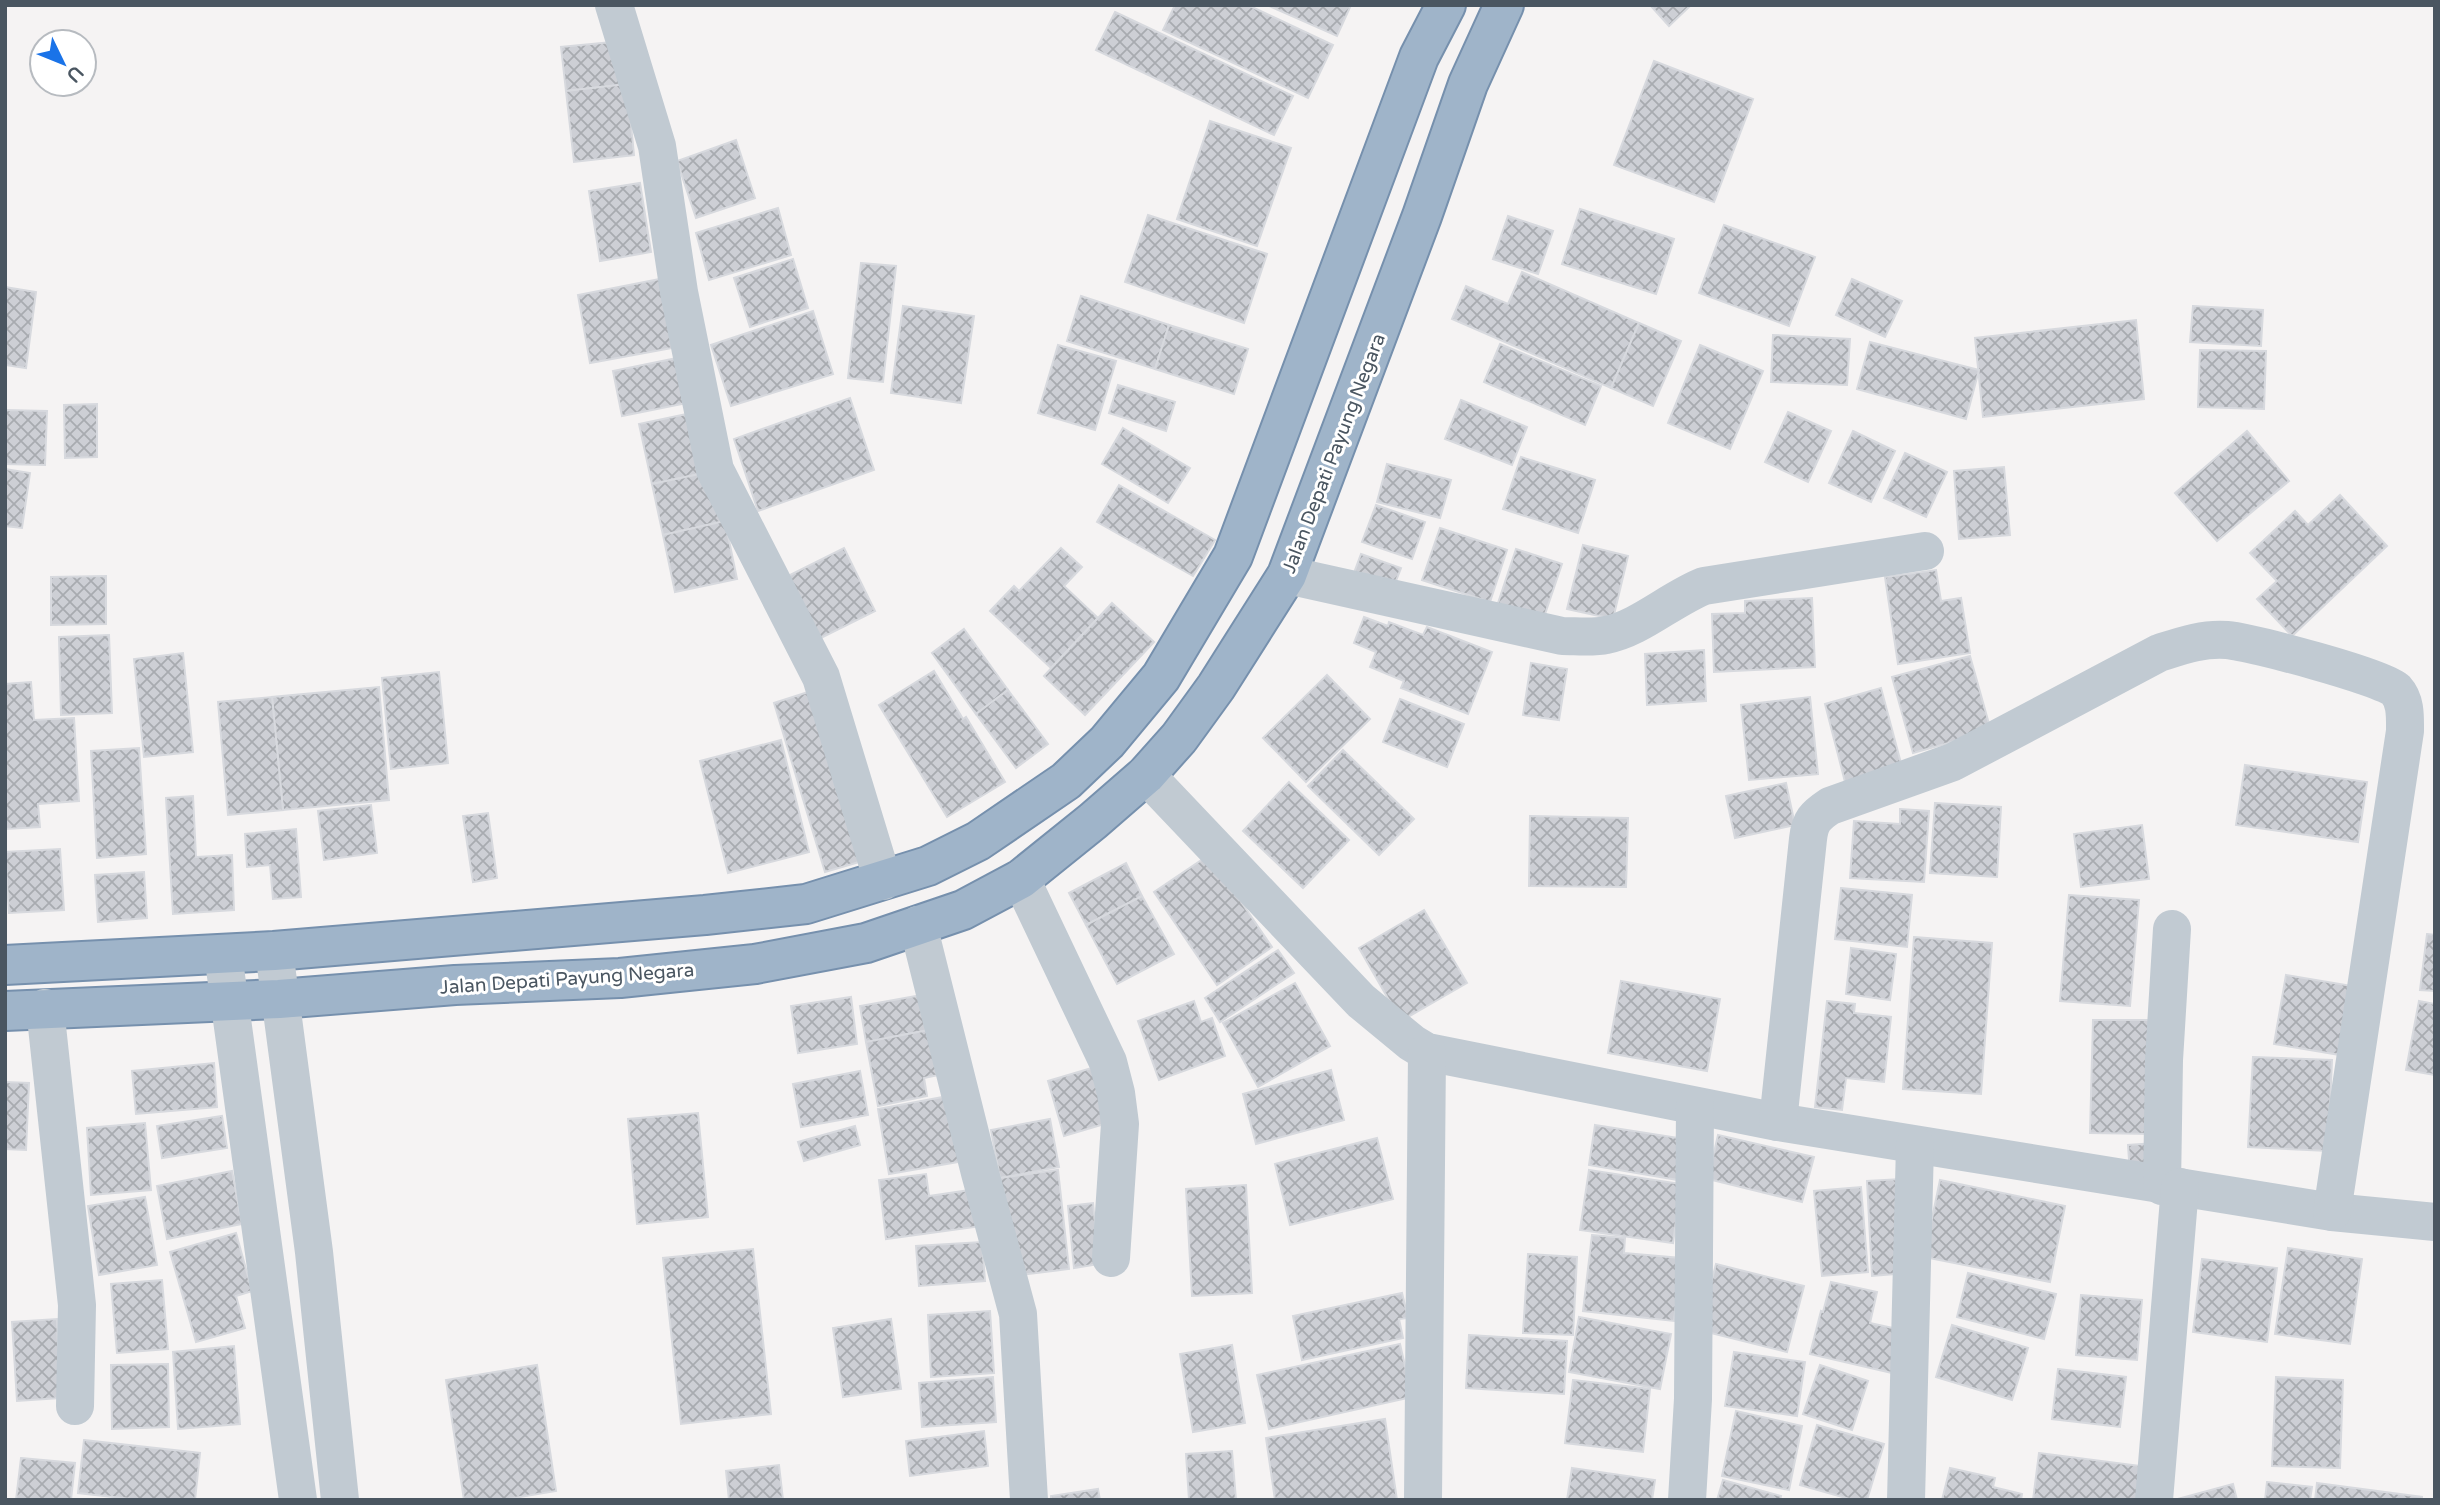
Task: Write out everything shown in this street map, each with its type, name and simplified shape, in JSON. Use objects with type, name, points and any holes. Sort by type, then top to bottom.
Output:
[{"type":"highway","points":[[5,965],[274,951],[705,915],[793,905],[928,866],[978,841],[1056,789],[1107,742],[1161,677],[1233,556],[1419,57],[1446,5]]},
{"type":"highway","name":"Jalan Depati Payung Negara","points":[[5,1011],[46,1007],[279,999],[455,985],[620,978],[755,964],[866,943],[963,910],[1021,879],[1146,775],[1179,738],[1216,687],[1287,575],[1417,229],[1468,84],[1504,5]]},
{"type":"street","points":[[614,5],[657,146],[679,292],[715,470],[821,677],[883,881]]},
{"type":"street","points":[[1287,575],[1562,636],[1605,636],[1628,628],[1682,595],[1704,586],[1926,551]]},
{"type":"street","points":[[1778,1122],[1810,823],[1817,815],[1830,806],[1954,762],[2159,653],[2191,642],[2227,640],[2379,681],[2394,688],[2404,707],[2405,731],[2332,1212]]},
{"type":"street","points":[[1146,775],[1361,1001],[1412,1044],[1427,1052],[1778,1122],[2332,1212],[2435,1222]]},
{"type":"street","points":[[1021,879],[1108,1062],[1116,1093],[1120,1124],[1111,1258]]},
{"type":"street","points":[[918,925],[1018,1314],[1029,1500]]},
{"type":"street","points":[[2154,1500],[2171,1186],[2164,1060],[2172,929]]},
{"type":"street","points":[[274,951],[314,1252],[340,1500]]},
{"type":"street","points":[[223,954],[298,1500]]},
{"type":"street","points":[[46,1007],[77,1306],[75,1406]]},
{"type":"street","points":[[1423,1500],[1427,1052]]},
{"type":"street","points":[[1687,1500],[1693,1399],[1695,1106]]},
{"type":"street","points":[[1906,1500],[1915,1144]]},
{"type":"building","points":[[1175,5],[1248,5],[1333,45],[1308,98],[1163,30]]},
{"type":"building","points":[[1267,5],[1351,5],[1337,36]]},
{"type":"building","points":[[1650,5],[1691,5],[1669,26]]},
{"type":"building","points":[[1115,12],[1293,96],[1274,135],[1096,50]]},
{"type":"building","points":[[622,41],[627,84],[566,91],[561,47]]},
{"type":"building","points":[[1654,61],[1753,99],[1714,202],[1614,165]]},
{"type":"building","points":[[627,84],[634,155],[574,162],[566,91]]},
{"type":"building","points":[[1210,121],[1291,148],[1257,246],[1177,219]]},
{"type":"building","points":[[736,140],[755,198],[696,218],[677,161]]},
{"type":"building","points":[[640,183],[651,252],[600,261],[589,191]]},
{"type":"building","points":[[778,208],[791,255],[709,280],[696,233]]},
{"type":"building","points":[[1580,209],[1674,239],[1656,294],[1562,264]]},
{"type":"building","points":[[1148,215],[1267,254],[1244,323],[1125,282]]},
{"type":"building","points":[[1508,216],[1553,231],[1538,274],[1493,259]]},
{"type":"building","points":[[1724,225],[1815,257],[1789,326],[1699,293]]},
{"type":"building","points":[[793,259],[808,308],[750,327],[734,278]]},
{"type":"building","points":[[861,263],[896,266],[883,382],[848,378]]},
{"type":"building","points":[[1522,272],[1639,323],[1611,388],[1452,319],[1466,286],[1508,304]]},
{"type":"building","points":[[670,277],[683,346],[590,363],[578,295]]},
{"type":"building","points":[[1852,279],[1902,301],[1885,337],[1836,315]]},
{"type":"building","points":[[5,287],[36,292],[26,368],[5,365]]},
{"type":"building","points":[[1081,296],[1169,325],[1155,369],[1067,341]]},
{"type":"building","points":[[903,306],[974,316],[961,403],[891,393]]},
{"type":"building","points":[[2193,306],[2263,310],[2261,346],[2190,342]]},
{"type":"building","points":[[813,311],[833,374],[731,406],[711,345]]},
{"type":"building","points":[[2136,320],[2144,399],[1983,417],[1975,338]]},
{"type":"building","points":[[1639,323],[1681,341],[1653,406],[1611,388]]},
{"type":"building","points":[[1169,325],[1248,349],[1234,394],[1155,369]]},
{"type":"building","points":[[1773,335],[1850,339],[1847,385],[1771,382]]},
{"type":"building","points":[[1870,342],[1979,370],[1966,419],[1857,389]]},
{"type":"building","points":[[1500,344],[1601,386],[1585,425],[1484,382]]},
{"type":"building","points":[[1058,345],[1116,361],[1095,430],[1038,413]]},
{"type":"building","points":[[1700,345],[1763,371],[1730,449],[1668,423]]},
{"type":"building","points":[[2200,350],[2266,351],[2264,409],[2198,407]]},
{"type":"building","points":[[677,358],[687,403],[622,416],[613,371]]},
{"type":"building","points":[[1118,385],[1175,402],[1166,431],[1109,413]]},
{"type":"building","points":[[850,398],[874,470],[758,511],[734,439]]},
{"type":"building","points":[[1461,400],[1527,427],[1512,465],[1445,439]]},
{"type":"building","points":[[97,404],[97,457],[65,458],[64,405]]},
{"type":"building","points":[[5,410],[47,411],[45,465],[5,464]]},
{"type":"building","points":[[701,411],[714,471],[652,484],[639,424]]},
{"type":"building","points":[[1788,412],[1831,431],[1808,482],[1765,462]]},
{"type":"building","points":[[1123,428],[1190,468],[1168,503],[1102,464]]},
{"type":"building","points":[[1853,431],[1895,451],[1871,502],[1829,483]]},
{"type":"building","points":[[2247,431],[2289,481],[2217,541],[2175,493]]},
{"type":"building","points":[[1905,453],[1947,472],[1926,517],[1884,498]]},
{"type":"building","points":[[1521,457],[1595,480],[1578,533],[1503,509]]},
{"type":"building","points":[[1387,464],[1451,480],[1440,518],[1377,502]]},
{"type":"building","points":[[2004,467],[2010,535],[1959,539],[1954,471]]},
{"type":"building","points":[[5,469],[30,473],[22,528],[5,526]]},
{"type":"building","points":[[714,471],[725,521],[663,535],[652,484]]},
{"type":"building","points":[[1119,485],[1215,540],[1193,576],[1097,522]]},
{"type":"building","points":[[2340,495],[2387,546],[2292,636],[2257,599],[2277,581],[2250,553],[2295,511],[2308,525]]},
{"type":"building","points":[[1376,505],[1425,522],[1412,559],[1362,542]]},
{"type":"building","points":[[725,521],[737,579],[675,592],[663,535]]},
{"type":"building","points":[[1440,528],[1507,550],[1490,602],[1422,580]]},
{"type":"building","points":[[1583,545],[1628,556],[1613,619],[1567,609]]},
{"type":"building","points":[[844,548],[875,611],[817,640],[786,577]]},
{"type":"building","points":[[1061,548],[1082,567],[1064,586],[1098,618],[1051,668],[990,611],[1014,586],[1019,591]]},
{"type":"building","points":[[1516,549],[1562,564],[1543,620],[1497,606]]},
{"type":"building","points":[[1361,554],[1401,568],[1390,596],[1351,581]]},
{"type":"building","points":[[1936,570],[1941,601],[1961,598],[1970,653],[1898,664],[1885,577]]},
{"type":"building","points":[[106,576],[106,624],[51,625],[51,577]]},
{"type":"building","points":[[1812,598],[1815,667],[1714,672],[1712,614],[1745,613],[1745,601]]},
{"type":"building","points":[[1112,603],[1154,642],[1085,715],[1044,676]]},
{"type":"building","points":[[1364,617],[1388,626],[1389,622],[1423,635],[1427,627],[1492,652],[1468,714],[1401,688],[1404,681],[1370,667],[1376,652],[1354,643]]},
{"type":"building","points":[[964,629],[1008,690],[976,714],[932,653]]},
{"type":"building","points":[[109,635],[112,713],[61,715],[59,637]]},
{"type":"building","points":[[1704,650],[1706,701],[1647,705],[1645,654]]},
{"type":"building","points":[[183,653],[193,752],[144,757],[134,659]]},
{"type":"building","points":[[1970,656],[1991,731],[1913,753],[1892,677]]},
{"type":"building","points":[[1531,663],[1567,669],[1559,720],[1523,715]]},
{"type":"building","points":[[934,671],[963,719],[966,717],[1005,782],[947,817],[879,705]]},
{"type":"building","points":[[439,672],[448,763],[391,769],[382,678]]},
{"type":"building","points":[[1327,675],[1370,719],[1306,782],[1263,738]]},
{"type":"building","points":[[31,682],[34,720],[74,718],[79,801],[38,804],[40,827],[5,829],[5,684]]},
{"type":"building","points":[[379,687],[389,800],[283,810],[272,697]]},
{"type":"building","points":[[1881,688],[1902,767],[1845,782],[1825,704]]},
{"type":"building","points":[[1008,690],[1048,744],[1016,768],[976,714]]},
{"type":"building","points":[[808,692],[859,862],[825,872],[774,703]]},
{"type":"building","points":[[272,697],[283,810],[228,815],[218,702]]},
{"type":"building","points":[[1810,697],[1818,774],[1749,780],[1741,705]]},
{"type":"building","points":[[1400,699],[1464,724],[1447,767],[1383,742]]},
{"type":"building","points":[[781,740],[809,852],[728,873],[700,761]]},
{"type":"building","points":[[139,748],[146,854],[97,858],[91,751]]},
{"type":"building","points":[[1343,750],[1414,819],[1379,855],[1308,786]]},
{"type":"building","points":[[2245,765],[2367,782],[2358,842],[2236,825]]},
{"type":"building","points":[[1289,782],[1349,840],[1303,888],[1243,831]]},
{"type":"building","points":[[1786,783],[1795,825],[1735,838],[1726,796]]},
{"type":"building","points":[[193,796],[196,857],[232,855],[234,910],[173,914],[166,798]]},
{"type":"building","points":[[1935,803],[2001,807],[1997,877],[1930,873]]},
{"type":"building","points":[[371,805],[377,853],[324,860],[318,811]]},
{"type":"building","points":[[1900,809],[1929,811],[1924,882],[1850,878],[1854,821],[1900,824]]},
{"type":"building","points":[[488,813],[497,878],[473,882],[463,816]]},
{"type":"building","points":[[1530,816],[1628,818],[1626,887],[1529,886]]},
{"type":"building","points":[[2142,825],[2149,879],[2081,887],[2074,834]]},
{"type":"building","points":[[296,829],[301,897],[273,899],[270,865],[247,867],[245,834]]},
{"type":"building","points":[[60,849],[64,910],[9,913],[5,852]]},
{"type":"building","points":[[1209,855],[1272,947],[1217,985],[1154,892]]},
{"type":"building","points":[[1126,863],[1142,896],[1086,925],[1069,893]]},
{"type":"building","points":[[144,872],[147,918],[98,922],[95,875]]},
{"type":"building","points":[[1841,888],[1912,895],[1907,947],[1835,939]]},
{"type":"building","points":[[2069,895],[2139,900],[2130,1006],[2060,1001]]},
{"type":"building","points":[[1142,896],[1174,954],[1117,984],[1086,925]]},
{"type":"building","points":[[1424,910],[1467,983],[1401,1021],[1359,948]]},
{"type":"building","points":[[2427,934],[2435,935],[2435,991],[2420,990]]},
{"type":"building","points":[[1914,937],[1992,943],[1981,1094],[1903,1089]]},
{"type":"building","points":[[1851,948],[1896,954],[1890,1000],[1846,994]]},
{"type":"building","points":[[1278,950],[1294,973],[1220,1022],[1205,998]]},
{"type":"building","points":[[2286,975],[2352,986],[2340,1055],[2274,1044]]},
{"type":"building","points":[[1621,981],[1720,999],[1707,1071],[1608,1053]]},
{"type":"building","points":[[1295,983],[1330,1046],[1258,1087],[1223,1023]]},
{"type":"building","points":[[933,993],[939,1028],[866,1042],[860,1006]]},
{"type":"building","points":[[851,997],[857,1044],[798,1053],[791,1006]]},
{"type":"building","points":[[1194,1001],[1201,1022],[1212,1018],[1225,1056],[1159,1080],[1138,1021]]},
{"type":"building","points":[[1827,1001],[1855,1004],[1854,1013],[1891,1017],[1884,1082],[1846,1078],[1842,1110],[1815,1107]]},
{"type":"building","points":[[2419,1001],[2435,1004],[2435,1075],[2406,1070]]},
{"type":"building","points":[[2093,1020],[2156,1020],[2154,1134],[2090,1133]]},
{"type":"building","points":[[939,1028],[948,1073],[924,1078],[927,1096],[878,1106],[866,1042]]},
{"type":"building","points":[[2253,1057],[2332,1060],[2328,1151],[2248,1147]]},
{"type":"building","points":[[214,1063],[217,1107],[136,1114],[132,1071]]},
{"type":"building","points":[[1095,1067],[1111,1122],[1064,1136],[1048,1081]]},
{"type":"building","points":[[1331,1070],[1344,1120],[1256,1144],[1243,1094]]},
{"type":"building","points":[[860,1071],[868,1115],[801,1127],[793,1084]]},
{"type":"building","points":[[5,1082],[29,1083],[26,1150],[5,1149]]},
{"type":"building","points":[[959,1094],[970,1160],[889,1174],[878,1109]]},
{"type":"building","points":[[698,1113],[708,1217],[637,1224],[628,1119]]},
{"type":"building","points":[[222,1116],[227,1148],[162,1158],[157,1126]]},
{"type":"building","points":[[1050,1119],[1059,1167],[1000,1178],[991,1130]]},
{"type":"building","points":[[145,1123],[151,1190],[91,1195],[87,1128]]},
{"type":"building","points":[[1595,1125],[1685,1139],[1678,1180],[1589,1165]]},
{"type":"building","points":[[855,1126],[860,1145],[804,1161],[798,1142]]},
{"type":"building","points":[[1718,1135],[1814,1157],[1802,1202],[1708,1179]]},
{"type":"building","points":[[1377,1138],[1393,1199],[1290,1225],[1275,1164]]},
{"type":"building","points":[[2155,1143],[2157,1174],[2130,1175],[2128,1145]]},
{"type":"building","points":[[1058,1170],[1069,1269],[1012,1276],[1000,1178]]},
{"type":"building","points":[[1589,1170],[1681,1184],[1673,1243],[1580,1230]]},
{"type":"building","points":[[232,1171],[242,1224],[167,1239],[157,1186]]},
{"type":"building","points":[[926,1174],[929,1196],[977,1189],[982,1226],[886,1239],[879,1180]]},
{"type":"building","points":[[1902,1179],[1907,1273],[1872,1276],[1867,1181]]},
{"type":"building","points":[[1940,1180],[2065,1206],[2050,1282],[1924,1257]]},
{"type":"building","points":[[1246,1185],[1252,1293],[1192,1296],[1186,1189]]},
{"type":"building","points":[[1861,1187],[1868,1272],[1822,1276],[1814,1191]]},
{"type":"building","points":[[145,1197],[157,1265],[99,1275],[88,1206]]},
{"type":"building","points":[[1093,1203],[1099,1264],[1074,1268],[1068,1206]]},
{"type":"building","points":[[236,1233],[252,1291],[236,1296],[245,1328],[196,1342],[170,1252]]},
{"type":"building","points":[[1592,1235],[1625,1238],[1624,1253],[1681,1258],[1674,1321],[1583,1311]]},
{"type":"building","points":[[982,1242],[985,1281],[919,1286],[916,1246]]},
{"type":"building","points":[[2288,1248],[2362,1259],[2350,1344],[2275,1334]]},
{"type":"building","points":[[753,1249],[771,1414],[681,1424],[663,1258]]},
{"type":"building","points":[[1528,1254],[1577,1257],[1573,1335],[1523,1333]]},
{"type":"building","points":[[2202,1259],[2277,1268],[2267,1342],[2193,1332]]},
{"type":"building","points":[[1716,1264],[1804,1286],[1787,1352],[1699,1330]]},
{"type":"building","points":[[1968,1273],[2056,1294],[2044,1339],[1957,1317]]},
{"type":"building","points":[[162,1280],[168,1349],[117,1353],[111,1284]]},
{"type":"building","points":[[1831,1282],[1877,1292],[1870,1323],[1902,1330],[1892,1373],[1810,1354]]},
{"type":"building","points":[[1402,1293],[1408,1318],[1399,1319],[1403,1338],[1302,1360],[1293,1316]]},
{"type":"building","points":[[2081,1295],[2142,1300],[2137,1360],[2076,1355]]},
{"type":"building","points":[[990,1311],[994,1373],[931,1377],[928,1315]]},
{"type":"building","points":[[1579,1317],[1671,1334],[1660,1389],[1569,1372]]},
{"type":"building","points":[[57,1319],[60,1398],[17,1401],[12,1322]]},
{"type":"building","points":[[891,1319],[901,1389],[843,1397],[833,1328]]},
{"type":"building","points":[[1952,1325],[2028,1348],[2012,1400],[1936,1377]]},
{"type":"building","points":[[1469,1335],[1567,1341],[1564,1394],[1466,1388]]},
{"type":"building","points":[[1400,1344],[1412,1397],[1269,1429],[1257,1375]]},
{"type":"building","points":[[1232,1345],[1245,1423],[1193,1432],[1180,1354]]},
{"type":"building","points":[[234,1346],[240,1424],[178,1429],[173,1352]]},
{"type":"building","points":[[1734,1352],[1805,1362],[1797,1416],[1725,1406]]},
{"type":"building","points":[[168,1364],[169,1427],[112,1429],[111,1365]]},
{"type":"building","points":[[537,1365],[556,1491],[502,1500],[464,1500],[446,1380]]},
{"type":"building","points":[[1820,1365],[1868,1381],[1852,1430],[1803,1414]]},
{"type":"building","points":[[2058,1369],[2126,1377],[2120,1427],[2052,1419]]},
{"type":"building","points":[[993,1377],[996,1422],[922,1427],[919,1383]]},
{"type":"building","points":[[2276,1377],[2343,1380],[2340,1468],[2272,1466]]},
{"type":"building","points":[[1573,1380],[1650,1389],[1643,1452],[1565,1443]]},
{"type":"building","points":[[1736,1411],[1802,1426],[1789,1490],[1722,1476]]},
{"type":"building","points":[[1385,1419],[1397,1500],[1275,1500],[1266,1438]]},
{"type":"building","points":[[1817,1425],[1884,1444],[1867,1500],[1853,1500],[1800,1485]]},
{"type":"building","points":[[984,1431],[988,1466],[910,1476],[906,1441]]},
{"type":"building","points":[[84,1440],[200,1453],[195,1500],[140,1500],[78,1493]]},
{"type":"building","points":[[1232,1451],[1236,1500],[1189,1500],[1186,1454]]},
{"type":"building","points":[[2039,1453],[2141,1466],[2136,1500],[2033,1500]]},
{"type":"building","points":[[21,1458],[75,1463],[71,1500],[16,1500]]},
{"type":"building","points":[[779,1465],[783,1500],[729,1500],[726,1471]]},
{"type":"building","points":[[1572,1468],[1655,1480],[1652,1500],[1567,1500]]},
{"type":"building","points":[[1950,1468],[1995,1478],[1993,1487],[2022,1494],[2021,1500],[1942,1500]]},
{"type":"building","points":[[1723,1480],[1781,1496],[1780,1500],[1717,1500]]},
{"type":"building","points":[[2267,1482],[2312,1487],[2310,1500],[2265,1500]]},
{"type":"building","points":[[2317,1483],[2422,1497],[2422,1500],[2315,1500]]},
{"type":"building","points":[[2233,1484],[2237,1500],[2174,1500]]},
{"type":"building","points":[[1098,1489],[1100,1500],[1051,1500],[1051,1496]]}]
